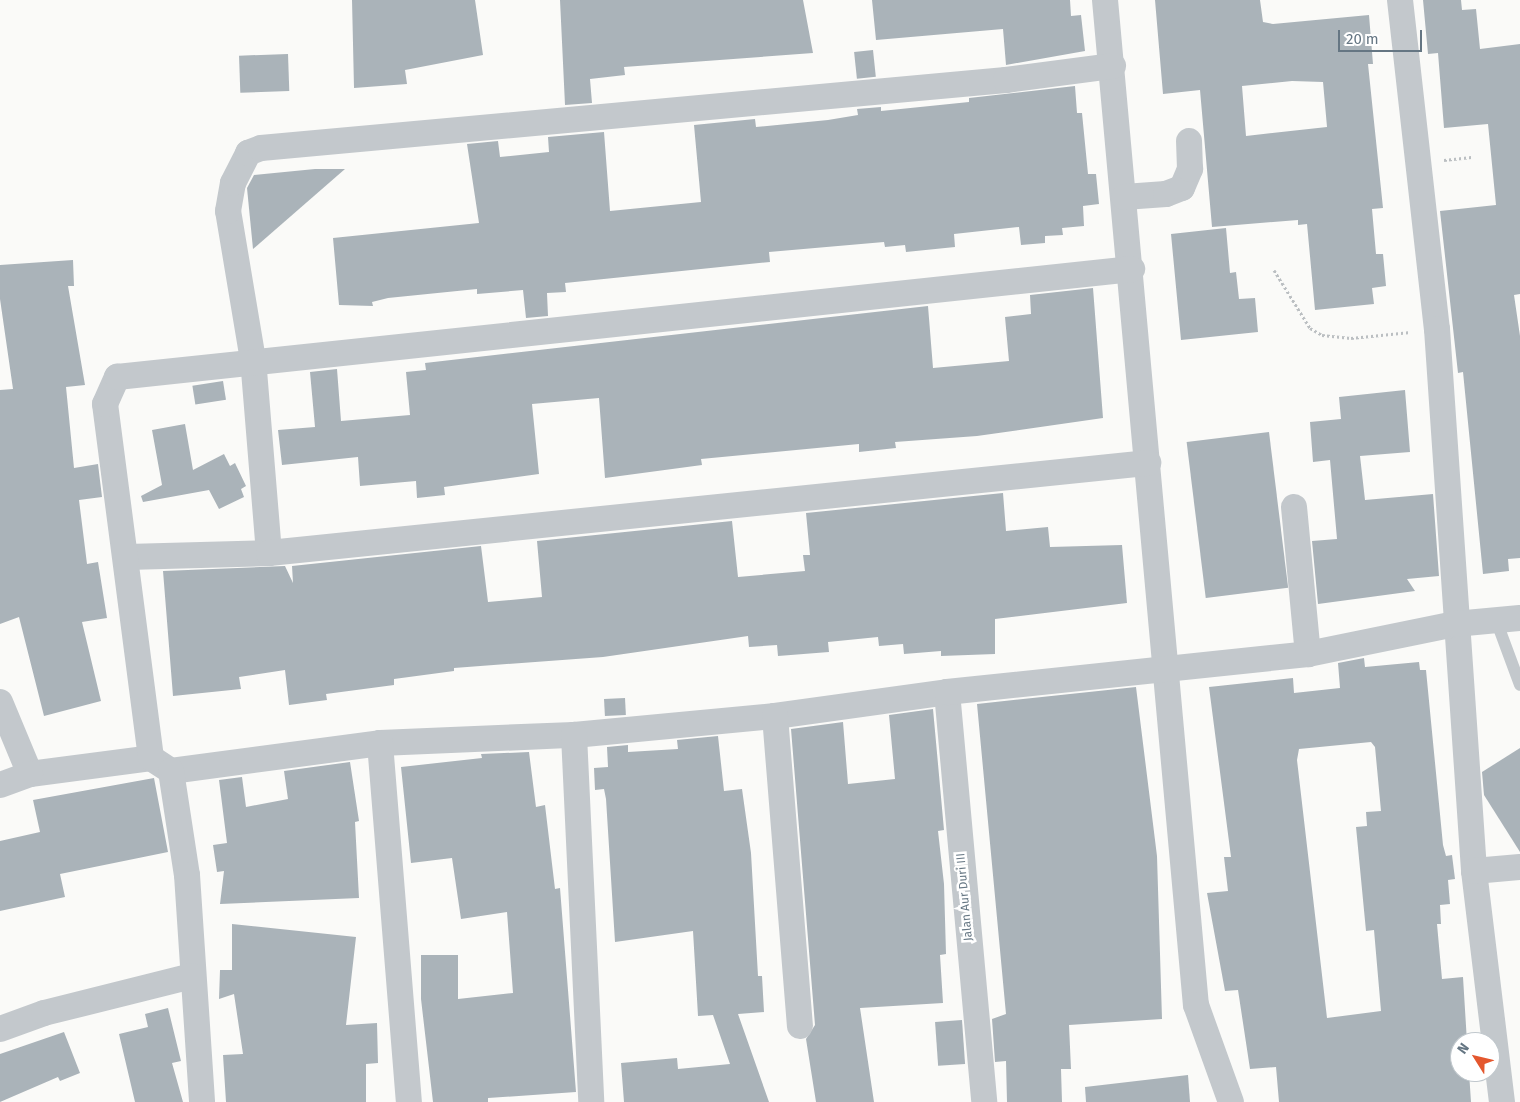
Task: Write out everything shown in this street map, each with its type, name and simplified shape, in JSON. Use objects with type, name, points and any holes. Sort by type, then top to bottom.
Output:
[{"type":"street","points":[[1105,0],[1132,269],[1196,1005],[1231,1102]]},
{"type":"street","points":[[1400,0],[1437,329],[1455,624],[1474,871],[1502,1102]]},
{"type":"street","points":[[269,554],[253,360],[228,204],[239,165],[248,153],[261,148],[1006,80],[1113,66]]},
{"type":"street","points":[[1124,197],[1166,194],[1182,188],[1190,169],[1189,141]]},
{"type":"street","points":[[202,1102],[192,976],[187,874],[161,764],[127,558],[105,404],[112,383],[124,374],[1132,269]]},
{"type":"street","points":[[127,558],[269,554],[1148,463]]},
{"type":"street","points":[[1294,506],[1308,654]]},
{"type":"street","points":[[0,785],[30,774],[161,764],[380,743],[574,735],[775,716],[947,692],[1166,667],[1308,654],[1455,624],[1508,619]]},
{"type":"street","name":"Jalan Aur Duri III","points":[[947,692],[984,1102]]},
{"type":"street","points":[[0,702],[30,774]]},
{"type":"street","points":[[775,716],[800,1026]]},
{"type":"street","points":[[574,735],[591,1102]]},
{"type":"street","points":[[380,743],[410,1102]]},
{"type":"street","points":[[1474,871],[1520,867]]},
{"type":"street","points":[[0,1029],[44,1013],[192,976]]},
{"type":"lane","points":[[1508,619],[1520,685]]},
{"type":"path","points":[[1274,270],[1310,328],[1322,335],[1351,338],[1437,329]]},
{"type":"building","points":[[352,0],[475,0],[483,55],[405,70],[407,84],[354,88]]},
{"type":"building","points":[[560,0],[803,0],[813,53],[624,67],[625,75],[590,79],[592,103],[565,105]]},
{"type":"building","points":[[872,0],[1070,0],[1071,16],[1081,15],[1085,51],[1006,65],[1003,29],[876,40]]},
{"type":"building","points":[[1155,0],[1260,0],[1263,22],[1273,24],[1369,15],[1373,64],[1368,64],[1383,208],[1372,209],[1376,254],[1383,254],[1386,286],[1372,288],[1374,304],[1315,310],[1307,224],[1298,225],[1298,220],[1212,227],[1200,90],[1163,94]],"holes":[[[1292,81],[1323,82],[1327,127],[1246,136],[1242,86]]]},
{"type":"building","points":[[1423,0],[1461,0],[1462,10],[1476,9],[1480,49],[1520,44],[1520,294],[1514,295],[1520,336],[1520,558],[1508,559],[1509,571],[1483,574],[1463,372],[1458,373],[1440,211],[1496,205],[1488,124],[1444,128],[1438,53],[1428,54]]},
{"type":"building","points":[[873,50],[876,77],[857,79],[854,52]]},
{"type":"building","points":[[288,54],[289,91],[240,93],[239,56]]},
{"type":"building","points":[[1075,86],[1077,113],[1082,113],[1088,174],[1096,174],[1099,204],[1083,206],[1084,226],[1062,228],[1063,235],[1045,236],[1045,243],[1021,245],[1019,227],[954,234],[955,247],[906,252],[905,245],[885,247],[884,242],[769,252],[770,262],[565,283],[566,292],[547,293],[548,316],[526,318],[523,290],[477,294],[477,289],[388,298],[372,302],[373,306],[339,305],[333,238],[479,223],[467,144],[498,141],[500,157],[549,152],[548,137],[604,132],[610,211],[701,202],[694,125],[755,119],[756,127],[828,120],[858,115],[857,109],[881,107],[881,111],[969,102],[969,98]]},
{"type":"building","points":[[315,169],[345,169],[253,249],[247,188],[254,175]]},
{"type":"building","points":[[1226,228],[1230,273],[1236,272],[1239,299],[1255,298],[1258,332],[1181,340],[1171,234]]},
{"type":"building","points":[[73,260],[74,286],[68,286],[85,385],[66,387],[74,468],[98,464],[102,497],[79,500],[87,564],[98,562],[107,618],[82,622],[101,701],[44,716],[19,617],[0,624],[0,390],[13,389],[0,299],[0,265]]},
{"type":"building","points":[[1093,288],[1103,418],[977,436],[895,442],[896,448],[859,452],[859,444],[701,459],[702,465],[605,478],[599,398],[532,404],[539,474],[444,487],[445,495],[417,498],[416,481],[360,486],[358,457],[282,465],[278,430],[315,427],[310,372],[337,369],[341,421],[410,415],[406,372],[426,370],[425,363],[928,306],[933,368],[1009,361],[1005,317],[1031,314],[1030,295]]},
{"type":"building","points":[[223,381],[226,400],[195,405],[192,386]]},
{"type":"building","points":[[1405,390],[1410,452],[1360,456],[1365,500],[1433,494],[1439,576],[1407,579],[1415,591],[1318,604],[1312,541],[1337,539],[1330,460],[1313,462],[1310,422],[1341,419],[1339,397]]},
{"type":"building","points":[[185,424],[193,470],[224,454],[230,466],[235,463],[246,486],[241,489],[244,497],[219,509],[209,490],[143,502],[141,496],[162,485],[152,430]]},
{"type":"building","points":[[1269,432],[1288,588],[1206,598],[1187,442]]},
{"type":"building","points":[[1003,493],[1006,531],[1048,527],[1050,547],[1122,545],[1127,603],[995,619],[995,654],[941,656],[941,651],[904,654],[903,644],[879,646],[878,637],[828,642],[829,652],[778,656],[777,645],[749,647],[748,636],[603,657],[454,668],[454,671],[394,679],[394,685],[326,694],[327,700],[289,705],[285,670],[239,677],[241,689],[173,696],[163,571],[285,566],[293,583],[292,566],[481,546],[488,602],[542,597],[537,541],[732,521],[738,577],[805,571],[803,555],[810,555],[806,513]]},
{"type":"building","points":[[1364,658],[1365,667],[1419,662],[1420,670],[1426,670],[1443,845],[1446,856],[1452,855],[1455,879],[1448,880],[1450,904],[1440,905],[1441,924],[1437,924],[1442,979],[1463,977],[1466,1032],[1450,1032],[1450,1082],[1470,1082],[1471,1102],[1279,1102],[1276,1067],[1250,1069],[1238,990],[1225,991],[1207,893],[1228,891],[1224,857],[1231,857],[1209,687],[1293,678],[1294,693],[1340,688],[1338,663]],"holes":[[[1371,742],[1375,747],[1381,811],[1366,812],[1367,826],[1356,827],[1366,931],[1374,930],[1381,1011],[1327,1018],[1297,760],[1299,749]]]},
{"type":"building","points":[[1136,687],[1157,856],[1162,1019],[1069,1025],[1071,1069],[1061,1069],[1062,1102],[1007,1102],[1006,1061],[995,1062],[992,1019],[1006,1014],[977,704]]},
{"type":"building","points":[[625,698],[626,715],[605,716],[604,699]]},
{"type":"building","points":[[933,709],[944,830],[938,831],[944,884],[946,954],[940,955],[943,1003],[860,1008],[874,1102],[816,1102],[806,1039],[815,1025],[791,729],[843,722],[848,784],[895,779],[889,715]]},
{"type":"building","points":[[718,736],[724,791],[742,789],[751,853],[758,976],[762,976],[764,1012],[738,1014],[769,1102],[624,1102],[621,1063],[677,1058],[678,1069],[730,1064],[713,1015],[698,1016],[693,931],[615,942],[606,799],[604,789],[595,790],[594,768],[608,767],[607,747],[628,745],[628,752],[678,749],[677,740]]},
{"type":"building","points":[[1520,748],[1520,852],[1484,795],[1482,772]]},
{"type":"building","points":[[529,752],[536,807],[545,805],[555,889],[560,888],[576,1092],[488,1098],[488,1102],[433,1102],[421,999],[421,955],[458,955],[458,999],[513,993],[507,912],[461,919],[452,858],[411,863],[401,767],[482,758],[481,754]]},
{"type":"building","points":[[350,762],[359,821],[355,822],[359,898],[220,904],[224,871],[217,872],[213,845],[227,843],[219,780],[242,777],[246,807],[288,799],[284,771]]},
{"type":"building","points":[[154,778],[168,852],[60,874],[65,897],[0,911],[0,841],[40,832],[33,800]]},
{"type":"building","points":[[232,924],[356,937],[346,1025],[377,1023],[378,1063],[366,1064],[366,1102],[226,1102],[223,1055],[243,1054],[234,994],[219,999],[220,970],[232,970]]},
{"type":"building","points":[[168,1008],[181,1061],[172,1063],[183,1102],[135,1102],[119,1034],[148,1027],[145,1014]]},
{"type":"building","points":[[962,1020],[965,1064],[938,1066],[935,1022]]},
{"type":"building","points":[[64,1032],[80,1073],[60,1081],[58,1077],[0,1102],[0,1054]]},
{"type":"building","points":[[1188,1075],[1190,1102],[1086,1102],[1085,1087]]}]
